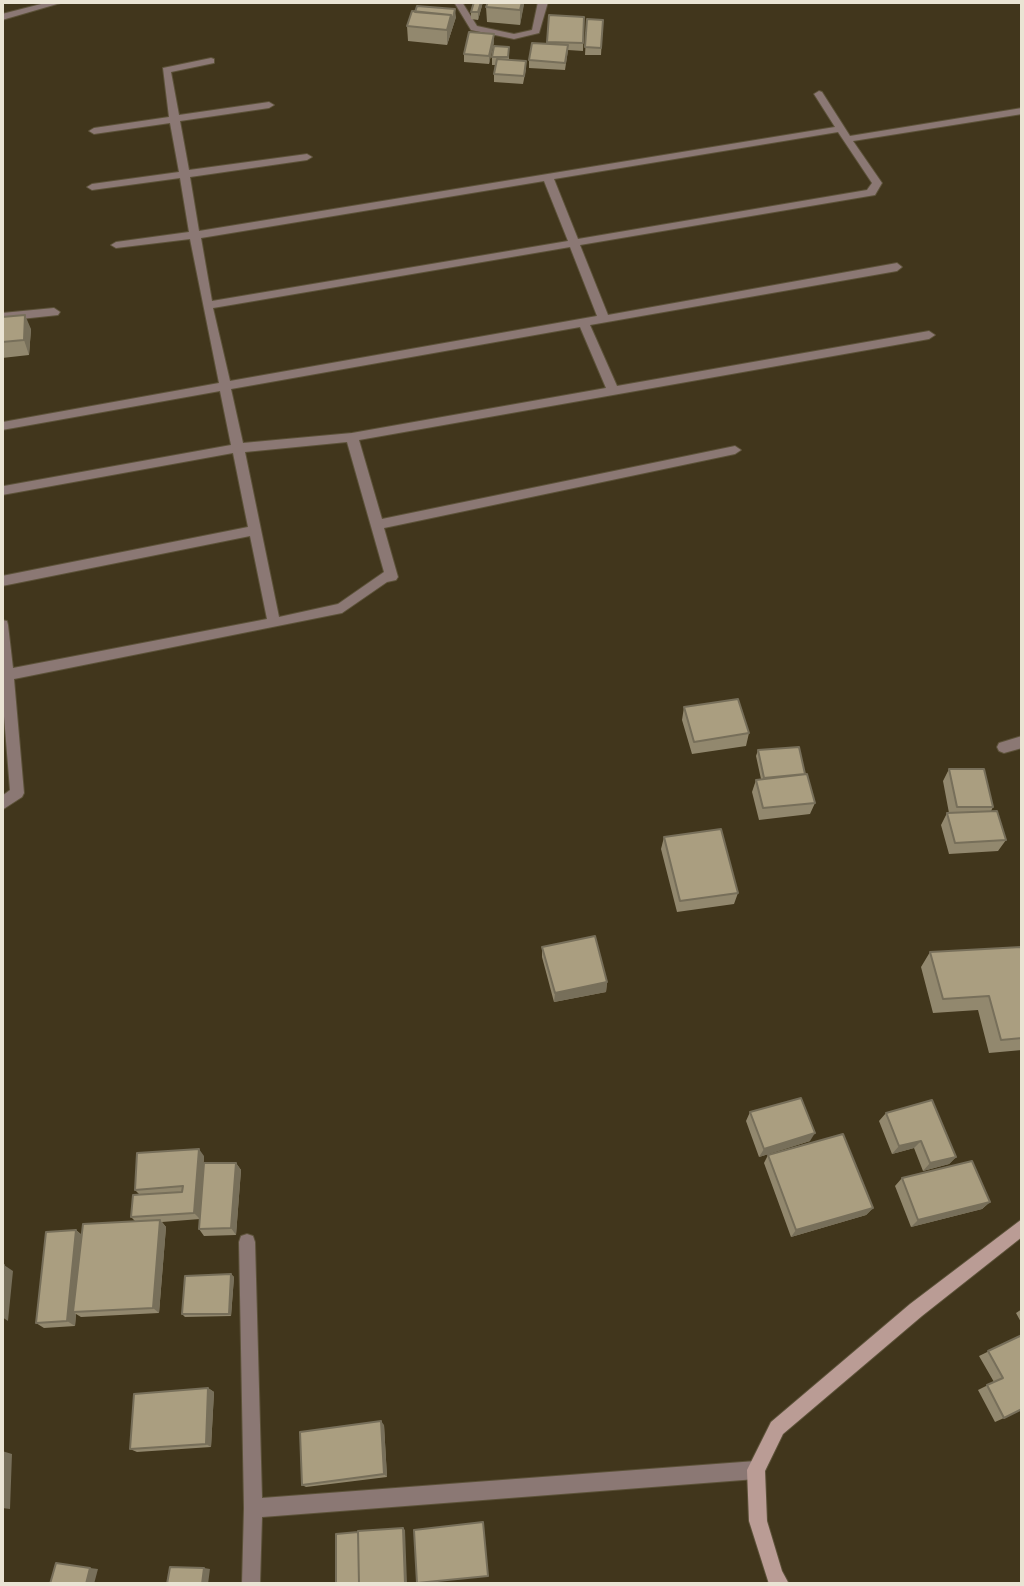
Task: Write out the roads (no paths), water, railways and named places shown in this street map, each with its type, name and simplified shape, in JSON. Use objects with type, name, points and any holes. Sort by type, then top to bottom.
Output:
[{"type":"street","points":[[2,17],[59,2]]},
{"type":"street","points":[[458,2],[469,24],[474,28],[504,35],[527,35],[536,30],[542,2]]},
{"type":"street","points":[[211,61],[166,70],[207,305],[274,623]]},
{"type":"street","points":[[207,305],[871,193],[877,183],[819,94]]},
{"type":"street","points":[[94,131],[269,105]]},
{"type":"street","points":[[847,139],[1022,111]]},
{"type":"street","points":[[116,246],[841,129]]},
{"type":"street","points":[[92,187],[307,157]]},
{"type":"street","points":[[548,177],[604,319]]},
{"type":"street","points":[[3,426],[897,267]]},
{"type":"street","points":[[2,317],[54,312]]},
{"type":"street","points":[[584,323],[613,391]]},
{"type":"street","points":[[4,491],[239,448],[352,437],[929,335]]},
{"type":"street","points":[[7,675],[342,608],[385,577],[392,577],[352,437]]},
{"type":"street","points":[[377,525],[735,450]]},
{"type":"street","points":[[2,582],[255,530]]},
{"type":"street","points":[[2,625],[17,793],[2,804]]},
{"type":"street","points":[[1003,747],[1022,742]]},
{"type":"street","points":[[780,1584],[774,1576],[758,1521],[756,1470],[777,1428],[916,1310],[1022,1227]]},
{"type":"street","points":[[247,1242],[253,1508],[251,1584]]},
{"type":"street","points":[[253,1508],[756,1470]]}]
